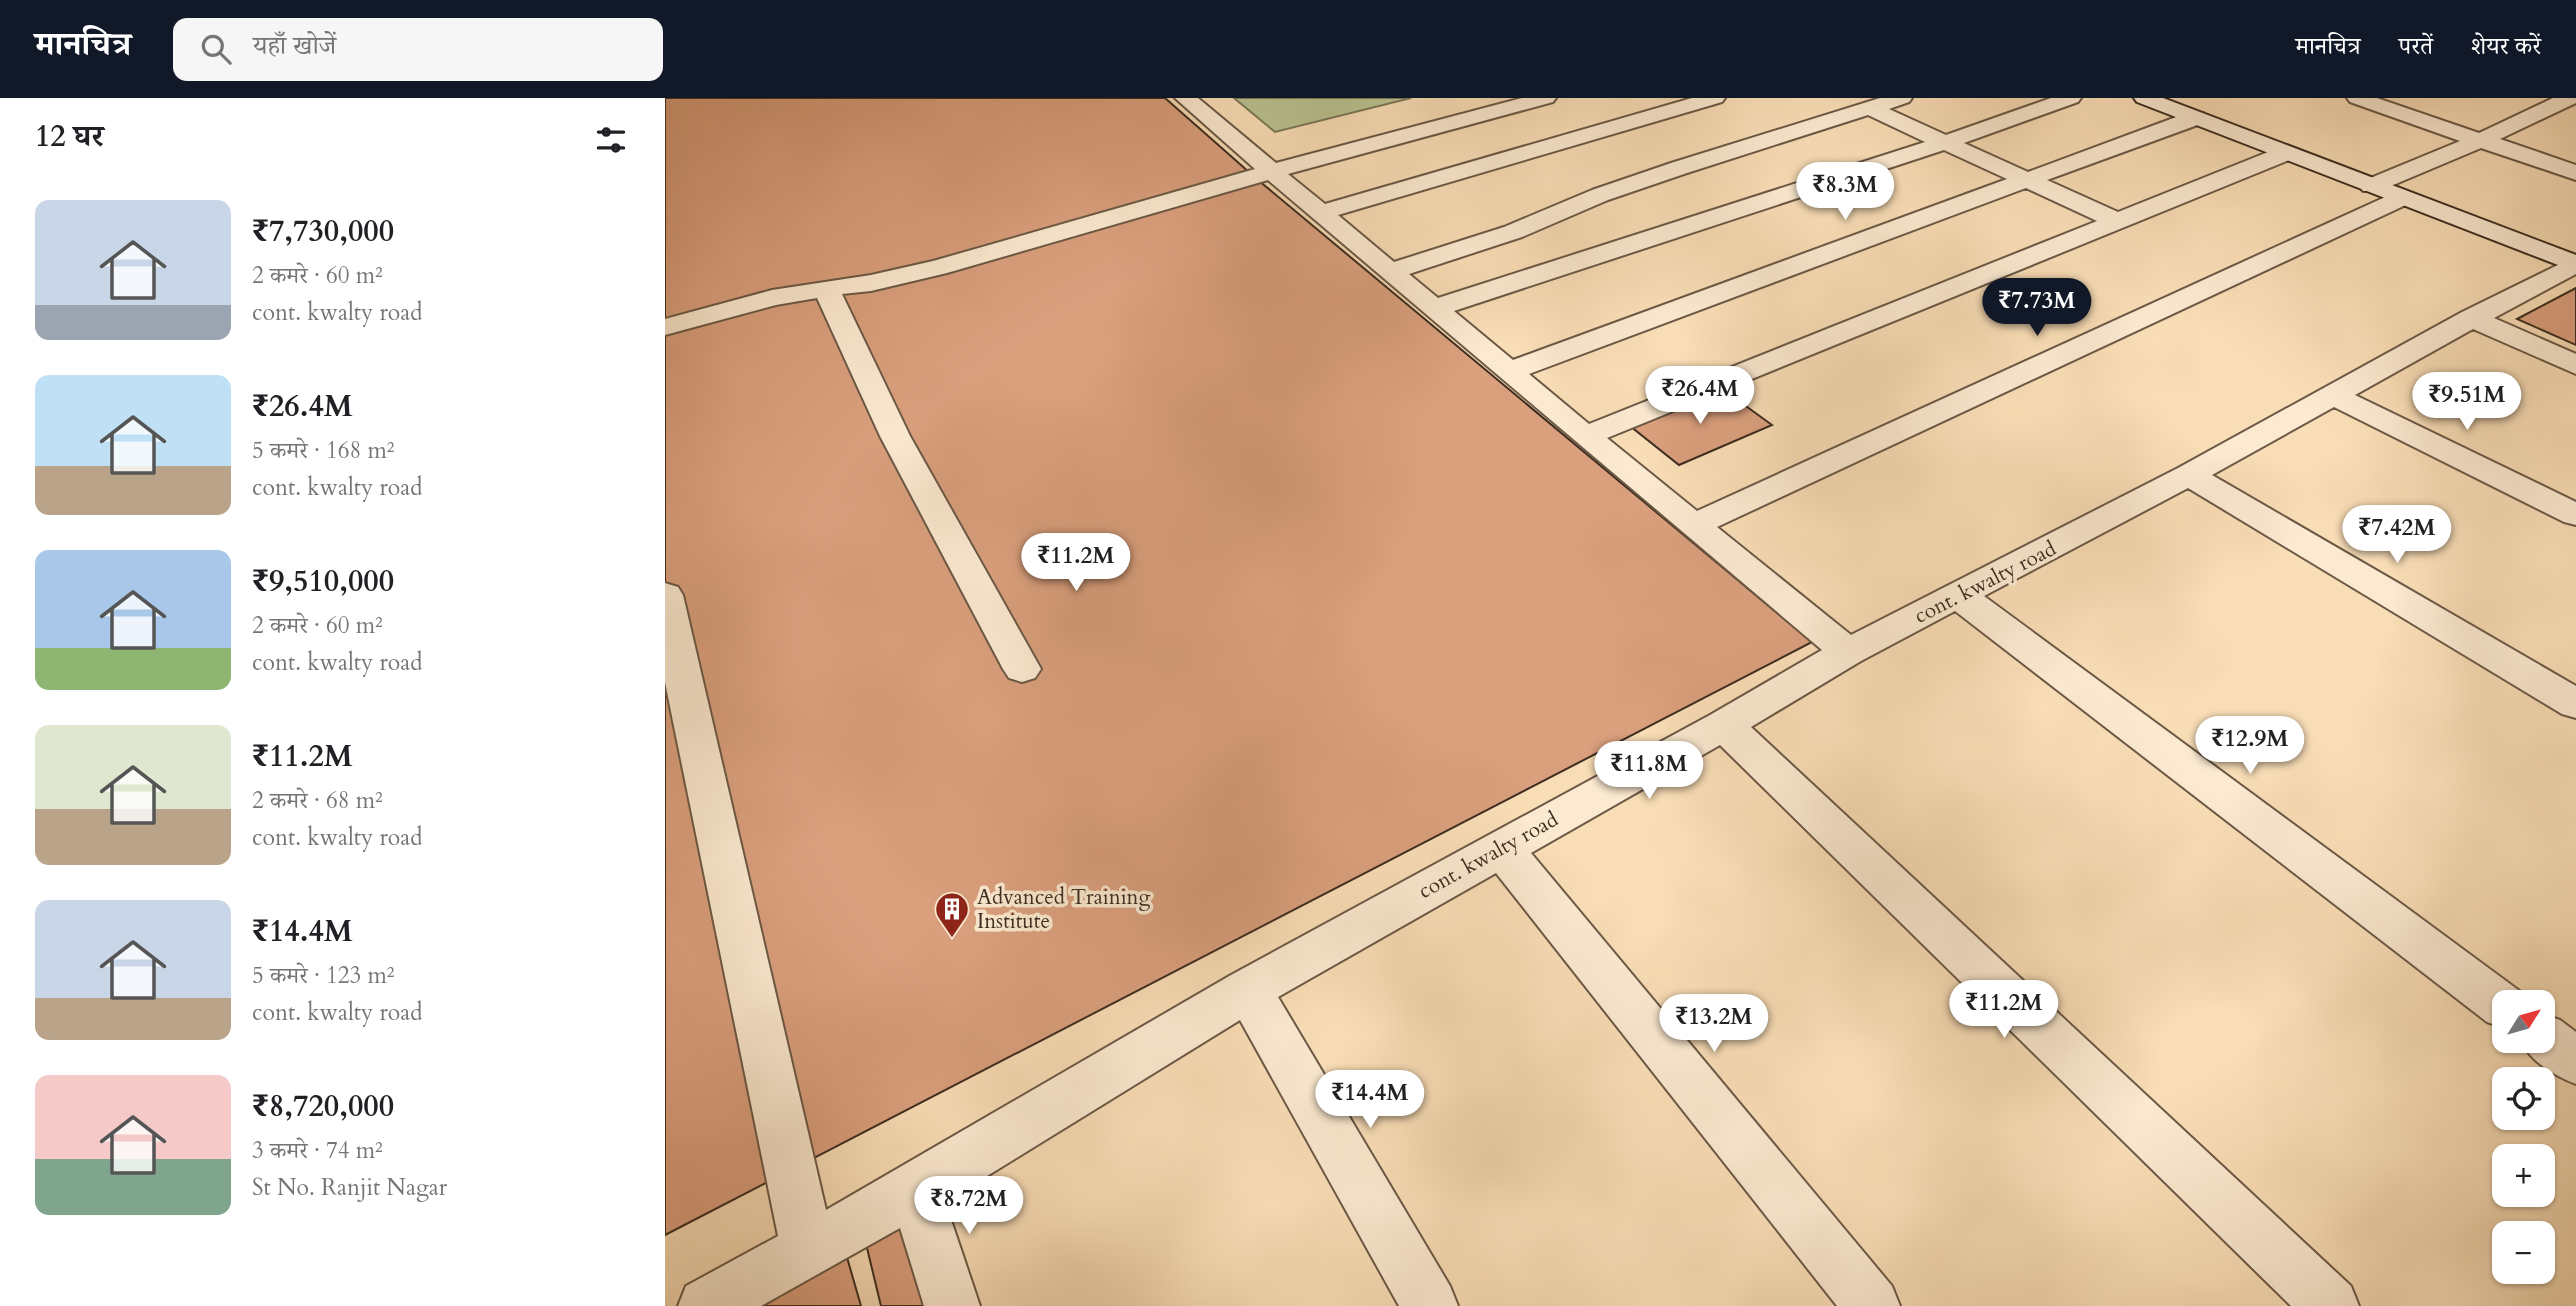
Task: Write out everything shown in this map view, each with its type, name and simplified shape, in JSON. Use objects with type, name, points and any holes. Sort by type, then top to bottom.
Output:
[{"type":"street","points":[[1185,98],[1585,436],[1848,652]]},
{"type":"street","points":[[665,327],[772,298],[871,283],[938,268],[1272,171],[1546,98]]},
{"type":"street","points":[[1322,212],[1715,98]]},
{"type":"street","points":[[1391,271],[1513,232],[1600,195],[1902,98]]},
{"type":"street","points":[[1436,308],[1944,143],[2071,98]]},
{"type":"street","points":[[2144,98],[2576,264]]},
{"type":"street","points":[[2357,98],[2576,173]]},
{"type":"street","points":[[2371,186],[2481,140],[2566,100]]},
{"type":"street","points":[[1869,108],[2117,221]]},
{"type":"street","points":[[1510,371],[2195,118]]},
{"type":"street","points":[[1585,436],[2286,153]]},
{"type":"street","points":[[1693,525],[2402,198]]},
{"type":"street","name":"cont. kwalty road","points":[[706,1306],[915,1190],[1248,990],[1724,725],[1848,652],[2189,475],[2472,318],[2576,264]]},
{"type":"street","points":[[826,289],[895,436],[1022,669]]},
{"type":"street","points":[[2472,318],[2576,365]]},
{"type":"street","points":[[2335,396],[2576,515]]},
{"type":"street","points":[[2189,475],[2576,704]]},
{"type":"street","points":[[665,595],[677,712],[808,1251]]},
{"type":"street","points":[[1959,596],[2492,998]]},
{"type":"street","points":[[1724,725],[2331,1306]]},
{"type":"street","points":[[1501,847],[1872,1306]]},
{"type":"street","points":[[1248,990],[1430,1306]]},
{"type":"street","points":[[2555,1044],[2576,1060]]},
{"type":"street","points":[[915,1190],[952,1306]]},
{"type":"green space","points":[[1234,98],[1411,98],[1275,132]]},
{"type":"building","name":"Advanced Training Institute","points":[[665,98],[1165,98],[1258,180],[1812,642],[665,1235]]},
{"type":"building","points":[[2576,288],[2576,345],[2517,319]]},
{"type":"building","points":[[1721,388],[1772,425],[1679,465],[1630,426]]},
{"type":"building","points":[[905,1218],[929,1306],[881,1306],[867,1248],[862,1240]]},
{"type":"building","points":[[846,1254],[861,1306],[765,1305]]},
{"type":"place","name":"Advanced Training Institute","points":[[952,939]]}]
